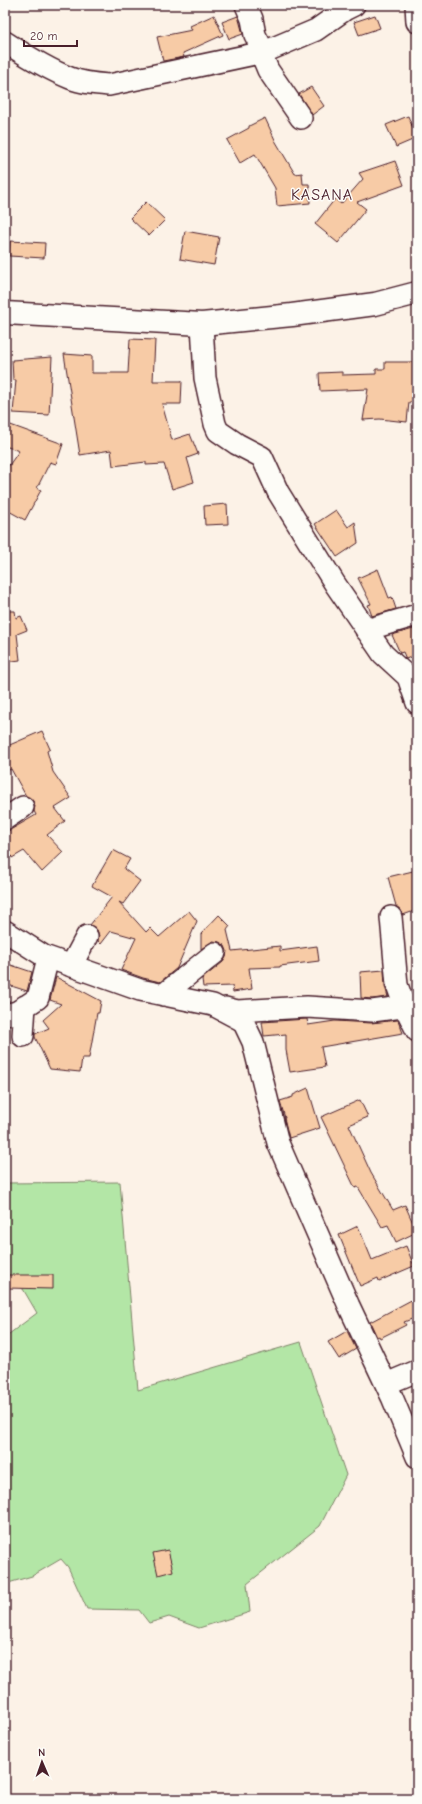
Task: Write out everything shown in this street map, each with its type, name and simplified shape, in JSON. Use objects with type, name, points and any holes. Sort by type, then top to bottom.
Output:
[{"type":"main road","points":[[5,313],[202,324],[292,315],[375,304],[417,293]]},
{"type":"street","points":[[246,5],[252,19],[255,35],[264,52],[263,58],[268,70],[301,118]]},
{"type":"street","points":[[5,42],[26,56],[70,78],[90,83],[109,85],[264,52],[316,30],[354,5]]},
{"type":"street","points":[[416,5],[417,22]]},
{"type":"street","points":[[202,324],[205,378],[215,424],[218,431],[236,444],[262,457],[278,492],[335,584],[383,654],[408,677],[417,703]]},
{"type":"street","points":[[366,630],[417,615]]},
{"type":"street","points":[[391,917],[397,985],[411,1006],[417,1031]]},
{"type":"street","points":[[5,932],[48,958],[140,990],[237,1011],[307,1007],[372,1011],[411,1006]]},
{"type":"street","points":[[71,966],[87,936]]},
{"type":"street","points":[[163,995],[215,953]]},
{"type":"street","points":[[5,1015],[17,1012],[38,998],[48,958]]},
{"type":"street","points":[[213,1005],[243,1021],[253,1042],[278,1143],[349,1306],[386,1384],[417,1456]]},
{"type":"street","points":[[23,1036],[25,1006]]},
{"type":"street","points":[[386,1384],[417,1372]]},
{"type":"green space","points":[[120,1182],[138,1390],[301,1342],[346,1475],[320,1526],[247,1584],[250,1612],[199,1628],[169,1617],[149,1623],[139,1610],[87,1609],[68,1567],[61,1559],[32,1576],[5,1584],[5,1337],[37,1313],[23,1289],[5,1280],[5,1183]]},
{"type":"building","points":[[214,15],[223,35],[183,53],[184,57],[163,61],[157,37],[192,30],[190,26]]},
{"type":"building","points":[[375,15],[380,28],[359,35],[354,22]]},
{"type":"building","points":[[238,16],[243,34],[229,39],[222,22]]},
{"type":"building","points":[[311,87],[324,106],[312,115],[299,94]]},
{"type":"building","points":[[408,116],[417,138],[396,147],[386,125]]},
{"type":"building","points":[[265,118],[276,142],[295,174],[302,173],[303,184],[309,184],[310,203],[277,206],[275,188],[255,154],[240,163],[227,140]]},
{"type":"building","points":[[395,161],[404,185],[357,202],[366,209],[338,243],[315,224],[335,199],[341,204],[363,179],[359,173]]},
{"type":"building","points":[[146,202],[165,220],[149,236],[130,218]]},
{"type":"building","points":[[185,231],[219,237],[214,265],[180,259]]},
{"type":"building","points":[[10,241],[45,243],[44,258],[9,256]]},
{"type":"building","points":[[130,339],[155,340],[153,381],[182,381],[181,404],[162,404],[172,440],[190,434],[198,454],[187,458],[194,482],[172,489],[164,464],[146,465],[146,462],[113,466],[111,450],[80,455],[64,354],[92,356],[92,373],[128,373]]},
{"type":"building","points":[[52,357],[49,415],[13,413],[16,380],[13,380],[12,360]]},
{"type":"building","points":[[385,362],[415,362],[415,402],[409,402],[407,422],[380,419],[363,420],[368,389],[320,391],[319,373],[342,372],[342,375],[376,374],[376,369],[385,369]]},
{"type":"building","points":[[5,423],[63,444],[56,464],[50,462],[37,488],[41,490],[25,520],[5,509],[5,471],[19,451],[5,446]]},
{"type":"building","points":[[227,504],[228,524],[205,525],[204,506]]},
{"type":"building","points":[[336,510],[348,527],[355,522],[358,543],[337,557],[315,524]]},
{"type":"building","points":[[378,569],[389,598],[392,597],[396,609],[372,616],[368,605],[371,604],[358,578]]},
{"type":"building","points":[[5,611],[15,611],[16,618],[21,616],[27,630],[17,634],[20,660],[5,662]]},
{"type":"building","points":[[417,628],[417,654],[406,659],[403,652],[400,653],[392,635]]},
{"type":"building","points":[[42,731],[50,749],[47,751],[53,772],[71,798],[55,808],[65,821],[47,835],[63,852],[42,872],[24,851],[12,858],[11,855],[5,858],[5,833],[36,815],[33,801],[26,796],[11,769],[5,772],[5,747]]},
{"type":"building","points":[[113,850],[130,859],[124,869],[140,881],[123,904],[119,902],[146,932],[150,928],[159,937],[189,911],[197,921],[177,968],[160,982],[121,970],[136,938],[111,931],[101,944],[98,941],[99,936],[97,930],[90,925],[112,897],[92,886]]},
{"type":"building","points":[[417,870],[417,910],[403,915],[401,910],[396,906],[388,877]]},
{"type":"building","points":[[219,915],[230,926],[227,930],[232,951],[280,946],[280,951],[317,946],[319,961],[280,967],[249,968],[252,989],[233,992],[232,986],[203,987],[202,979],[223,962],[226,957],[227,951],[225,946],[219,942],[213,941],[201,949],[201,934]]},
{"type":"building","points":[[5,963],[32,972],[27,991],[5,984]]},
{"type":"building","points":[[384,970],[385,986],[388,997],[372,999],[361,998],[360,972]]},
{"type":"building","points":[[56,977],[101,1001],[99,1013],[97,1013],[89,1058],[82,1058],[80,1072],[50,1069],[35,1037],[35,1034],[49,1028],[43,1020],[61,1004],[50,1000]]},
{"type":"building","points":[[307,1019],[308,1025],[335,1021],[371,1023],[398,1020],[403,1033],[321,1047],[325,1067],[290,1072],[286,1050],[286,1034],[264,1036],[262,1022]]},
{"type":"building","points":[[308,1088],[320,1128],[289,1138],[280,1101],[293,1097],[293,1095]]},
{"type":"building","points":[[360,1100],[368,1117],[349,1125],[371,1173],[393,1210],[405,1205],[417,1232],[396,1242],[388,1225],[382,1227],[358,1187],[355,1188],[321,1117]]},
{"type":"building","points":[[358,1226],[372,1260],[406,1246],[414,1266],[379,1281],[378,1278],[360,1286],[339,1235]]},
{"type":"building","points":[[6,1275],[53,1275],[53,1289],[6,1288]]},
{"type":"building","points":[[417,1297],[417,1317],[404,1322],[406,1325],[380,1338],[379,1336],[377,1337],[370,1322]]},
{"type":"building","points":[[347,1331],[356,1349],[339,1359],[328,1342]]},
{"type":"building","points":[[168,1550],[173,1571],[158,1575],[153,1553]]},
{"type":"district","name":"KASANA","points":[[322,194]]}]
